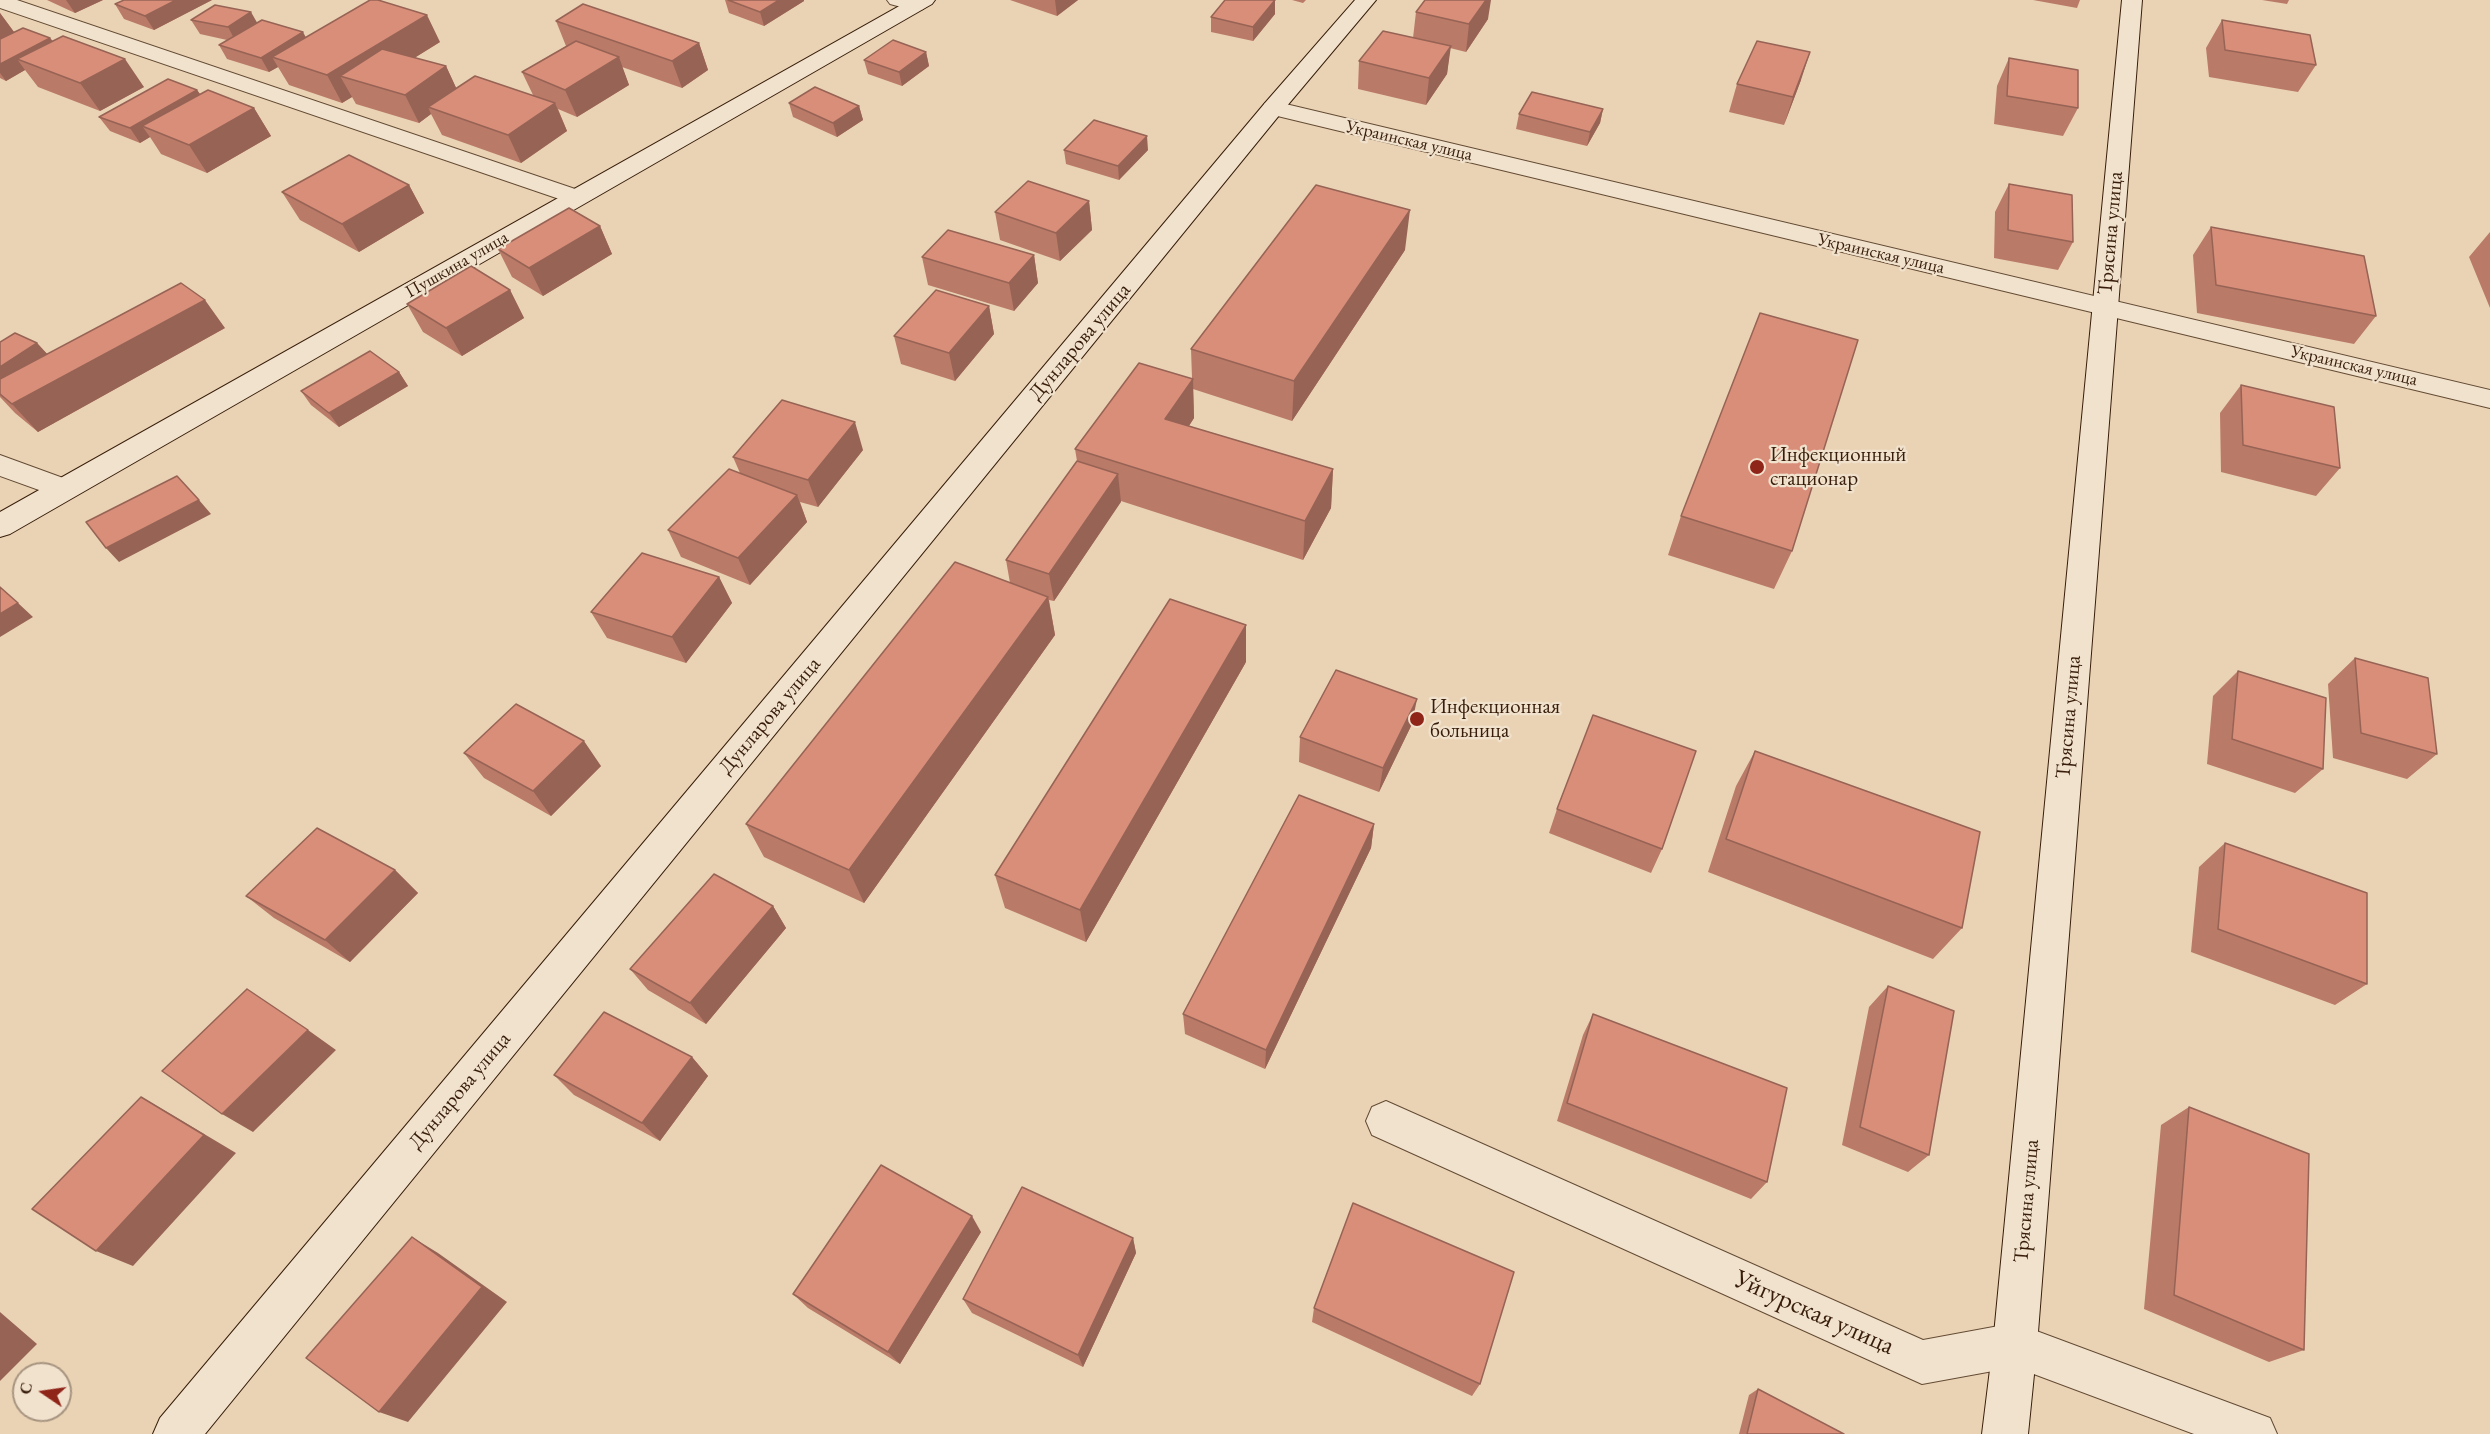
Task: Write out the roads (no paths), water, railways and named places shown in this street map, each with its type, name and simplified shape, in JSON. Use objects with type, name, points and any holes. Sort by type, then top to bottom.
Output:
[{"type":"street","name":"Дунларова улица","points":[[176,1434],[1273,108],[1366,0]]},
{"type":"street","name":"Трясина улица","points":[[2005,1434],[2015,1345],[2132,0]]},
{"type":"street","points":[[0,1],[576,197]]},
{"type":"street","name":"Пушкина улица","points":[[0,526],[913,2]]},
{"type":"street","name":"Украинская улица","points":[[1273,108],[2490,399]]},
{"type":"street","points":[[0,465],[64,489]]},
{"type":"street","name":"Уйгурская улица","points":[[1386,1121],[1922,1362],[2015,1345]]},
{"type":"street","points":[[2015,1345],[2254,1434]]},
{"type":"place","name":"Инфекционный стационар","points":[[1757,467]]},
{"type":"place","name":"Инфекционная больница","points":[[1417,719]]}]
